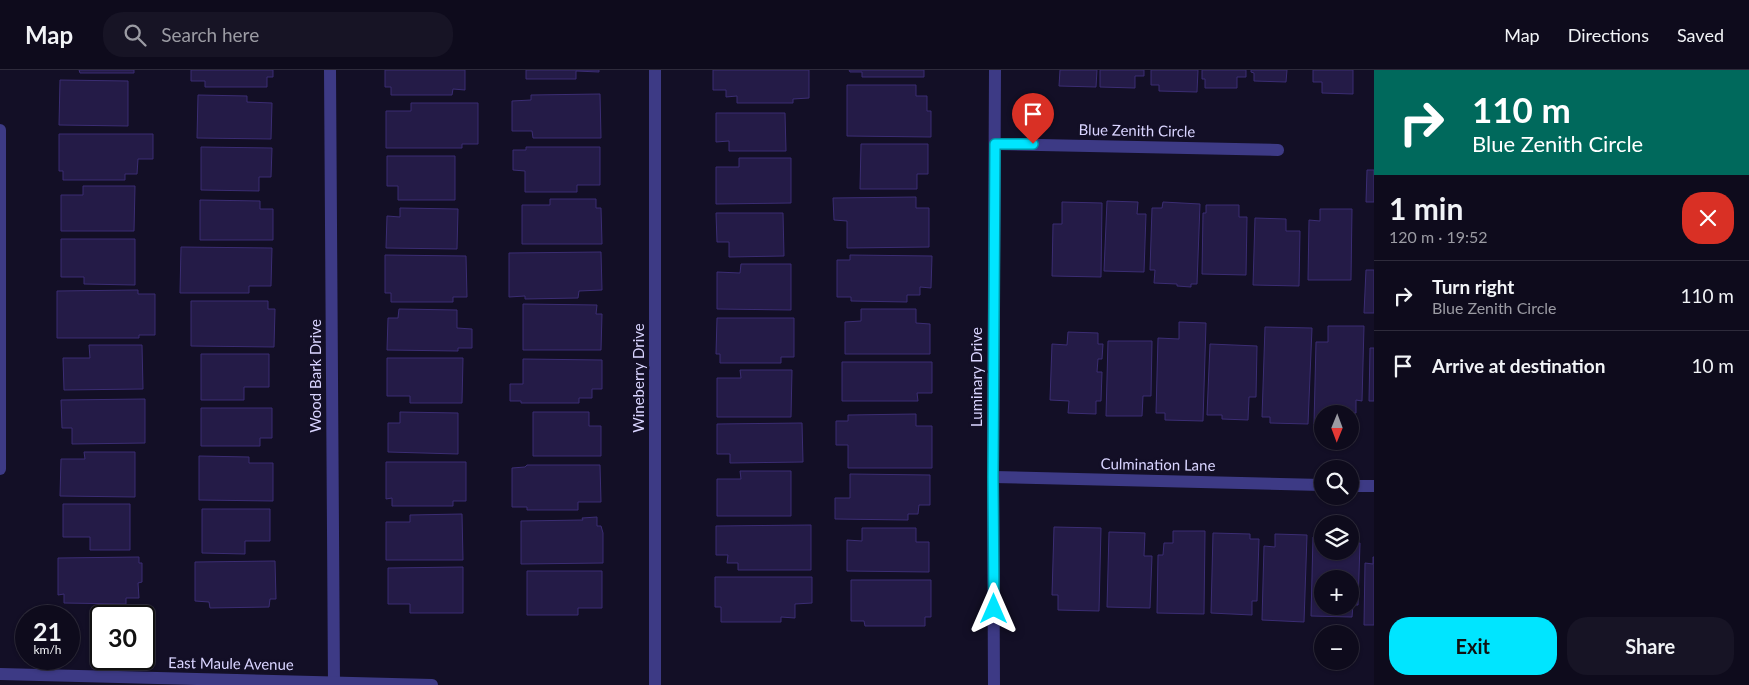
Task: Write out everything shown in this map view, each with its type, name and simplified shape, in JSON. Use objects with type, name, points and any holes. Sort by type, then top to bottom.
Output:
[{"type":"street","name":"Wood Bark Drive","points":[[330,70],[334,684]]},
{"type":"street","name":"Wineberry Drive","points":[[655,70],[655,685]]},
{"type":"street","name":"Luminary Drive","points":[[994,685],[995,70]]},
{"type":"street","points":[[0,130],[0,469]]},
{"type":"street","name":"Blue Zenith Circle","points":[[995,144],[1278,150]]},
{"type":"street","name":"Culmination Lane","points":[[993,477],[1314,485]]},
{"type":"street","points":[[1359,486],[1374,486]]},
{"type":"street","name":"East Maule Avenue","points":[[0,674],[432,685]]},
{"type":"building","points":[[79,70],[134,70],[134,73],[80,73]]},
{"type":"building","points":[[191,70],[273,70],[273,77],[267,77],[267,87],[205,87],[205,81],[191,81]]},
{"type":"building","points":[[385,70],[465,70],[465,90],[453,89],[452,95],[391,95],[391,87],[385,87]]},
{"type":"building","points":[[526,70],[599,70],[599,72],[576,71],[576,79],[526,79]]},
{"type":"building","points":[[713,70],[809,70],[809,98],[793,99],[793,103],[737,103],[737,96],[726,97],[726,90],[713,90]]},
{"type":"building","points":[[849,70],[924,70],[924,77],[862,77],[862,72],[850,72]]},
{"type":"building","points":[[1060,70],[1097,70],[1096,87],[1059,86]]},
{"type":"building","points":[[1100,70],[1144,70],[1144,76],[1135,76],[1135,88],[1100,87]]},
{"type":"building","points":[[1151,70],[1198,70],[1197,92],[1159,91],[1159,85],[1151,85]]},
{"type":"building","points":[[1202,70],[1246,70],[1246,77],[1237,77],[1237,88],[1205,88]]},
{"type":"building","points":[[1251,70],[1287,70],[1286,82],[1254,81],[1254,73]]},
{"type":"building","points":[[1313,70],[1353,70],[1353,94],[1322,93],[1322,82],[1313,82]]},
{"type":"building","points":[[60,80],[128,81],[128,126],[59,125]]},
{"type":"building","points":[[847,85],[916,85],[916,96],[927,96],[927,111],[931,111],[931,137],[847,136]]},
{"type":"building","points":[[600,94],[601,138],[533,138],[532,131],[512,131],[512,101],[531,100],[531,95]]},
{"type":"building","points":[[198,95],[247,96],[247,102],[272,103],[271,139],[197,138]]},
{"type":"building","points":[[411,103],[478,103],[478,144],[462,144],[462,148],[386,148],[386,111],[411,111]]},
{"type":"building","points":[[716,113],[785,113],[786,151],[729,151],[729,141],[716,142]]},
{"type":"building","points":[[59,134],[153,134],[153,159],[138,159],[137,174],[125,174],[125,180],[63,180],[63,171],[59,171]]},
{"type":"building","points":[[861,144],[928,144],[928,174],[917,174],[917,189],[860,189]]},
{"type":"building","points":[[201,147],[272,148],[271,177],[259,177],[259,191],[201,190]]},
{"type":"building","points":[[526,147],[600,147],[600,185],[577,185],[577,192],[525,192],[525,171],[513,170],[513,150],[526,150]]},
{"type":"building","points":[[387,156],[455,156],[455,200],[398,200],[398,186],[387,186]]},
{"type":"building","points":[[739,158],[791,158],[791,203],[716,204],[716,167],[739,167]]},
{"type":"building","points":[[1367,170],[1374,170],[1374,202],[1366,202]]},
{"type":"building","points":[[83,186],[135,186],[134,231],[61,231],[61,195],[83,195]]},
{"type":"building","points":[[916,197],[916,208],[929,208],[929,247],[847,248],[847,221],[834,220],[833,198]]},
{"type":"building","points":[[550,199],[596,199],[596,208],[601,208],[602,244],[522,244],[522,205],[550,205]]},
{"type":"building","points":[[200,200],[260,201],[260,209],[273,209],[273,240],[200,240]]},
{"type":"building","points":[[1107,201],[1138,202],[1137,214],[1146,214],[1144,272],[1104,271]]},
{"type":"building","points":[[1062,202],[1102,203],[1101,277],[1052,276],[1053,224],[1062,224]]},
{"type":"building","points":[[1163,202],[1200,204],[1197,284],[1191,284],[1191,287],[1154,283],[1155,270],[1150,270],[1152,208],[1162,208]]},
{"type":"building","points":[[1206,205],[1239,205],[1239,217],[1247,217],[1246,275],[1202,274],[1203,213],[1206,213]]},
{"type":"building","points":[[400,208],[458,209],[457,249],[386,248],[387,216],[400,217]]},
{"type":"building","points":[[1320,209],[1352,209],[1351,280],[1308,280],[1309,220],[1320,221]]},
{"type":"building","points":[[716,213],[783,213],[784,256],[729,257],[729,242],[717,242]]},
{"type":"building","points":[[1255,218],[1286,219],[1286,231],[1300,231],[1299,286],[1253,285]]},
{"type":"building","points":[[61,239],[135,239],[135,285],[84,284],[84,277],[61,277]]},
{"type":"building","points":[[181,247],[272,248],[271,286],[249,286],[249,293],[180,293]]},
{"type":"building","points":[[601,252],[602,290],[579,291],[578,298],[525,299],[525,296],[509,297],[509,253]]},
{"type":"building","points":[[385,255],[466,256],[467,297],[453,297],[453,302],[391,302],[391,293],[385,293]]},
{"type":"building","points":[[850,255],[932,256],[931,288],[920,287],[920,295],[907,295],[907,302],[851,301],[851,297],[837,297],[837,260],[850,260]]},
{"type":"building","points":[[741,264],[791,264],[791,310],[717,309],[717,272],[740,273]]},
{"type":"building","points":[[1366,270],[1374,270],[1374,313],[1364,313]]},
{"type":"building","points":[[138,290],[138,294],[155,294],[155,335],[139,335],[139,338],[57,338],[57,291]]},
{"type":"building","points":[[191,301],[268,301],[268,309],[275,309],[274,347],[191,346]]},
{"type":"building","points":[[523,304],[597,305],[596,314],[602,314],[601,350],[523,350]]},
{"type":"building","points":[[399,309],[457,310],[457,328],[472,329],[472,348],[458,348],[458,351],[387,350],[388,318],[398,318]]},
{"type":"building","points":[[861,309],[916,309],[916,323],[930,324],[930,354],[845,354],[845,322],[861,321]]},
{"type":"building","points":[[717,318],[794,318],[794,357],[781,357],[781,363],[720,363],[720,354],[716,354]]},
{"type":"building","points":[[1179,322],[1206,323],[1203,421],[1165,420],[1165,413],[1156,413],[1158,338],[1179,339]]},
{"type":"building","points":[[1328,326],[1364,326],[1362,401],[1356,400],[1356,405],[1314,405],[1316,342],[1328,342]]},
{"type":"building","points":[[1265,327],[1312,328],[1308,424],[1270,423],[1270,417],[1262,417]]},
{"type":"building","points":[[1068,332],[1098,333],[1098,344],[1103,344],[1102,359],[1098,359],[1097,372],[1102,372],[1101,401],[1096,401],[1096,414],[1068,413],[1069,401],[1050,400],[1052,344],[1067,345]]},
{"type":"building","points":[[1108,341],[1152,341],[1151,396],[1143,396],[1142,416],[1106,416]]},
{"type":"building","points":[[1210,344],[1257,346],[1256,397],[1249,397],[1248,420],[1222,419],[1222,415],[1207,415]]},
{"type":"building","points":[[89,345],[142,345],[143,389],[64,390],[63,358],[90,358]]},
{"type":"building","points":[[1370,348],[1374,348],[1374,401],[1369,401]]},
{"type":"building","points":[[201,354],[269,354],[269,387],[244,387],[244,400],[201,400]]},
{"type":"building","points":[[387,358],[463,358],[462,403],[410,403],[410,396],[387,396]]},
{"type":"building","points":[[523,359],[602,360],[602,389],[592,389],[592,398],[579,398],[579,403],[521,403],[521,401],[510,401],[510,384],[523,384]]},
{"type":"building","points":[[842,362],[932,362],[932,393],[917,393],[918,401],[842,401]]},
{"type":"building","points":[[740,370],[792,370],[791,417],[717,417],[717,378],[741,378]]},
{"type":"building","points":[[145,399],[145,443],[72,444],[72,428],[62,428],[61,400]]},
{"type":"building","points":[[201,408],[272,408],[272,438],[260,438],[260,446],[201,446]]},
{"type":"building","points":[[400,412],[458,413],[458,454],[388,452],[388,423],[400,423]]},
{"type":"building","points":[[533,412],[589,412],[589,426],[601,426],[601,456],[533,456]]},
{"type":"building","points":[[916,414],[916,426],[932,426],[932,468],[848,468],[848,445],[836,445],[836,421],[848,421],[848,415]]},
{"type":"building","points":[[802,423],[803,462],[730,463],[730,454],[717,454],[717,424]]},
{"type":"building","points":[[84,452],[135,452],[135,497],[60,496],[61,459],[85,459]]},
{"type":"building","points":[[199,456],[249,457],[249,463],[273,463],[273,501],[199,500]]},
{"type":"building","points":[[386,462],[466,462],[466,501],[453,501],[453,506],[392,506],[392,498],[386,499]]},
{"type":"building","points":[[527,465],[600,465],[601,502],[578,502],[578,510],[527,510],[527,507],[512,507],[512,468],[525,467]]},
{"type":"building","points":[[740,471],[791,471],[791,516],[717,516],[717,479],[741,479]]},
{"type":"building","points":[[850,474],[930,475],[930,505],[919,505],[918,514],[908,514],[908,520],[835,519],[835,498],[850,498]]},
{"type":"building","points":[[63,504],[130,504],[130,550],[90,550],[90,537],[63,537]]},
{"type":"building","points":[[202,509],[270,509],[270,541],[245,541],[245,554],[202,553]]},
{"type":"building","points":[[462,514],[463,560],[386,560],[386,522],[410,522],[410,515]]},
{"type":"building","points":[[597,517],[597,526],[601,526],[603,533],[603,563],[521,564],[521,521],[583,520],[582,518]]},
{"type":"building","points":[[811,525],[811,570],[738,570],[738,563],[727,563],[728,555],[716,555],[716,526]]},
{"type":"building","points":[[1054,527],[1101,528],[1099,611],[1058,610],[1058,595],[1052,595]]},
{"type":"building","points":[[862,528],[916,528],[916,542],[929,542],[929,572],[847,571],[847,540],[862,541]]},
{"type":"building","points":[[1173,531],[1205,531],[1204,614],[1157,613],[1158,555],[1163,555],[1164,543],[1173,543]]},
{"type":"building","points":[[1109,532],[1145,533],[1144,556],[1152,556],[1150,608],[1107,607]]},
{"type":"building","points":[[1213,533],[1250,534],[1250,539],[1259,539],[1257,601],[1252,601],[1252,615],[1211,613]]},
{"type":"building","points":[[1275,534],[1307,535],[1304,622],[1262,620],[1264,546],[1275,547]]},
{"type":"building","points":[[1313,537],[1314,560],[1359,560],[1360,543],[1359,574],[1359,570],[1314,570],[1314,615],[1352,615],[1352,617],[1311,616]]},
{"type":"building","points":[[139,557],[139,563],[142,563],[142,582],[138,583],[139,598],[126,598],[126,604],[64,603],[64,594],[58,595],[58,558]]},
{"type":"building","points":[[1373,557],[1374,625],[1364,625],[1365,563],[1373,564]]},
{"type":"building","points":[[275,561],[276,599],[270,599],[269,607],[210,608],[209,602],[195,601],[195,562]]},
{"type":"building","points":[[463,567],[463,613],[410,613],[410,604],[388,604],[388,568]]},
{"type":"building","points":[[527,571],[602,571],[602,608],[578,608],[578,615],[527,615]]},
{"type":"building","points":[[715,577],[812,577],[812,603],[795,604],[795,618],[781,617],[781,622],[721,622],[721,607],[715,607]]},
{"type":"building","points":[[851,580],[931,580],[931,617],[925,617],[925,626],[865,626],[864,621],[851,621]]},
{"type":"route","points":[[994,609],[995,144],[1033,144]]}]
